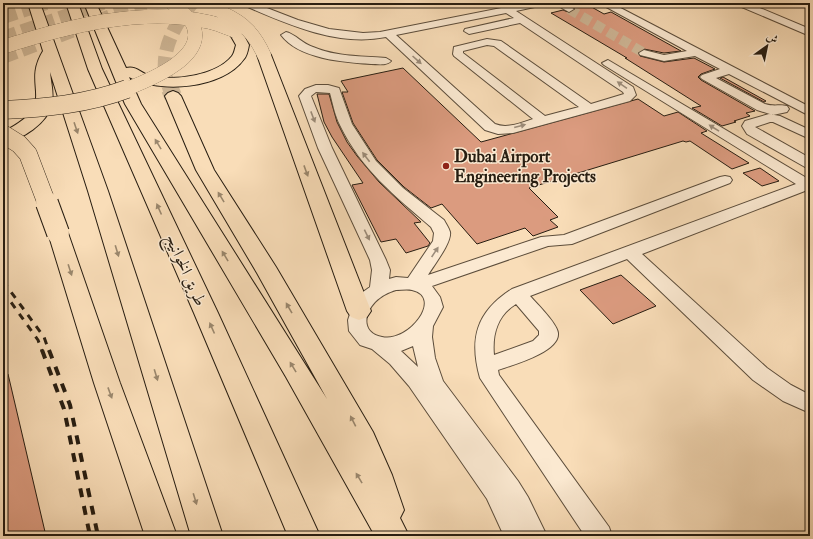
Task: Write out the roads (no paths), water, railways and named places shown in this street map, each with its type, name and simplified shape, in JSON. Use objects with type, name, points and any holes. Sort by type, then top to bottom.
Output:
[{"type":"main road","points":[[34,3],[98,190],[206,536]]},
{"type":"main road","name":"طريق الخوانيج","points":[[72,3],[95,69],[196,291],[304,536]]},
{"type":"main road","points":[[90,3],[133,104],[296,370],[395,536]]},
{"type":"main road","points":[[3,110],[44,107],[90,100],[132,88],[164,72],[186,55],[195,39],[194,29],[190,20],[172,3]]},
{"type":"main road","points":[[211,9],[232,18],[245,26],[254,35],[264,55],[359,311]]},
{"type":"main road","points":[[3,47],[82,21],[138,12],[172,12],[195,15],[218,21],[239,36],[243,46],[241,54],[230,66],[212,75],[188,82],[161,83],[150,82],[142,79],[130,70],[122,56],[112,52]]},
{"type":"main road","points":[[3,139],[28,125],[37,116],[42,107],[45,98],[42,71],[43,65],[50,51]]},
{"type":"main road","points":[[173,96],[205,170],[312,347],[363,441],[377,475],[395,536]]},
{"type":"main road","points":[[3,134],[19,144],[28,154],[58,233],[107,383],[161,536]]},
{"type":"street","points":[[251,5],[269,3]]},
{"type":"street","points":[[286,35],[293,42],[317,53],[333,57],[388,33],[541,3]]},
{"type":"street","points":[[558,3],[569,9]]},
{"type":"street","points":[[604,3],[810,112]]},
{"type":"street","points":[[740,3],[810,33]]},
{"type":"street","points":[[251,5],[293,21],[336,34],[355,48],[386,61]]},
{"type":"street","points":[[388,33],[494,129],[508,130],[626,98],[630,95],[630,92],[626,88],[523,20],[513,9]]},
{"type":"street","points":[[513,9],[768,161],[809,180]]},
{"type":"street","points":[[455,20],[485,43]]},
{"type":"street","points":[[469,31],[523,20]]},
{"type":"street","points":[[542,120],[457,52],[461,48],[485,43],[494,42],[499,44],[589,108]]},
{"type":"street","points":[[644,53],[655,57],[669,59],[697,52]]},
{"type":"street","points":[[729,70],[706,77],[764,109],[776,111],[797,105]]},
{"type":"street","points":[[379,289],[381,270],[378,260],[325,148],[305,96],[310,90],[324,89],[335,91],[348,130],[371,164],[398,191],[434,220],[441,228],[441,241],[418,286]]},
{"type":"street","points":[[810,136],[783,121],[772,118],[748,125],[750,130],[810,164]]},
{"type":"street","points":[[742,145],[743,142],[756,140],[758,135]]},
{"type":"street","points":[[742,145],[751,146],[760,143],[772,143]]},
{"type":"street","points":[[418,286],[431,296],[434,309],[432,315],[423,328],[407,341],[389,345],[379,344],[370,341],[359,331],[356,324],[359,311],[367,299],[379,289],[393,283],[418,286],[548,252],[556,249],[566,240],[725,180]]},
{"type":"street","points":[[600,536],[490,378],[484,354],[484,342],[489,322],[502,305],[518,294],[630,252],[809,180]]},
{"type":"street","points":[[630,252],[760,374],[776,387],[810,404]]},
{"type":"street","points":[[486,366],[540,346],[548,338],[549,333],[547,328],[518,294]]},
{"type":"street","points":[[423,328],[424,357],[435,386],[510,489],[520,505],[535,536]]},
{"type":"street","points":[[379,344],[408,368],[421,386],[494,491],[517,536]]},
{"type":"tunnel","points":[[3,17],[46,3]]},
{"type":"tunnel","points":[[3,38],[103,3]]},
{"type":"tunnel","points":[[3,57],[145,3]]},
{"type":"tunnel","points":[[170,90],[166,78],[165,66],[168,44],[178,23],[192,3]]},
{"type":"tunnel","points":[[569,9],[644,53]]},
{"type":"tunnel","points":[[170,89],[173,96]]},
{"type":"railway","points":[[3,281],[44,337],[49,351]]},
{"type":"railway","points":[[3,291],[38,340],[42,351]]},
{"type":"railway","points":[[42,350],[64,409],[90,536]]},
{"type":"railway","points":[[49,350],[70,405],[98,536]]},
{"type":"place","name":"Dubai Airport Engineering Projects","points":[[446,166]]}]
